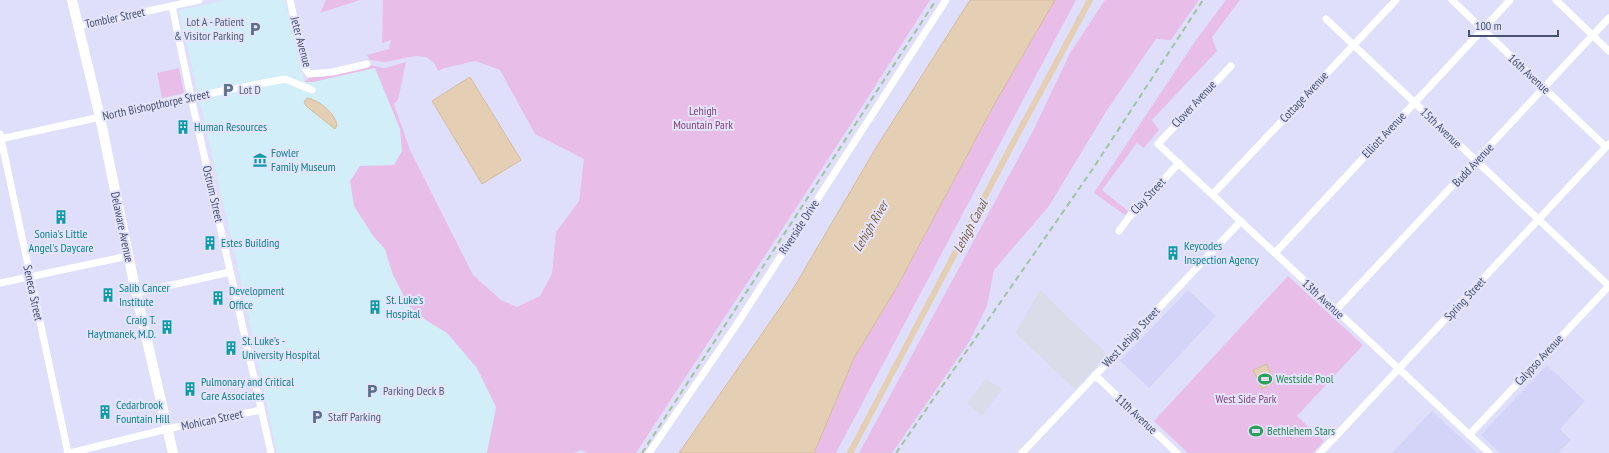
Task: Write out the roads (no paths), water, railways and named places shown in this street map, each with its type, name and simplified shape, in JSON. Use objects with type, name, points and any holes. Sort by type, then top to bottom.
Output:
[{"type":"main road","name":"Delaware Avenue","points":[[72,0],[100,117],[136,293],[173,453]]},
{"type":"street","name":"Tombler Street","points":[[78,26],[199,0]]},
{"type":"street","name":"Jeter Avenue","points":[[290,0],[305,68],[309,74],[333,72],[367,64]]},
{"type":"street","name":"Riverside Drive","points":[[650,453],[737,324],[946,0]]},
{"type":"street","name":"Cottage Avenue","points":[[1213,194],[1396,0]]},
{"type":"street","name":"16th Avenue","points":[[1452,0],[1608,146]]},
{"type":"street","name":"Elliott Avenue","points":[[1275,253],[1510,0]]},
{"type":"street","points":[[1556,0],[1609,51]]},
{"type":"street","name":"Ostrum Street","points":[[172,6],[270,453]]},
{"type":"street","name":"Budd Avenue","points":[[1336,310],[1609,18]]},
{"type":"street","name":"15th Avenue","points":[[1326,19],[1609,286]]},
{"type":"street","name":"Clover Avenue","points":[[1158,144],[1231,66]]},
{"type":"street","name":"North Bishopthorpe Street","points":[[0,137],[285,79],[312,90]]},
{"type":"street","name":"Seneca Street","points":[[0,137],[29,277],[69,453]]},
{"type":"street","name":"13th Avenue","points":[[1158,144],[1489,453]]},
{"type":"street","name":"Spring Street","points":[[1320,453],[1608,146]]},
{"type":"street","name":"Clay Street","points":[[1119,231],[1130,216],[1179,163]]},
{"type":"street","name":"West Lehigh Street","points":[[1022,453],[1240,221]]},
{"type":"street","points":[[0,283],[128,256]]},
{"type":"street","points":[[136,293],[230,272]]},
{"type":"street","name":"Calypso Avenue","points":[[1469,435],[1609,286]]},
{"type":"street","name":"11th Avenue","points":[[1095,375],[1177,453]]},
{"type":"street","name":"Mohican Street","points":[[69,453],[167,429],[261,410]]},
{"type":"water","name":"Lehigh River","points":[[970,0],[1055,0],[995,103],[897,287],[854,358],[814,453],[679,453],[793,289],[877,146]]},
{"type":"water","points":[[470,77],[521,160],[482,184],[432,101]]},
{"type":"water","points":[[307,98],[321,104],[330,112],[336,120],[337,125],[335,129],[306,106],[304,102]]},
{"type":"water","name":"Westside Pool","points":[[1267,364],[1273,383],[1262,389],[1253,370]]},
{"type":"waterway","name":"Lehigh Canal","points":[[850,453],[1090,0]]},
{"type":"railway","points":[[642,453],[936,0]]},
{"type":"railway","points":[[896,453],[1092,170],[1203,0]]},
{"type":"place","name":"Lot A - Patient & Visitor Parking","points":[[255,29]]},
{"type":"place","name":"Lot D","points":[[228,90]]},
{"type":"place","name":"Human Resources","points":[[183,127]]},
{"type":"place","name":"Fowler Family Museum","points":[[260,160]]},
{"type":"place","name":"Sonia's Little Angel's Daycare","points":[[61,217]]},
{"type":"place","name":"Estes Building","points":[[210,243]]},
{"type":"place","name":"Keycodes Inspection Agency","points":[[1173,253]]},
{"type":"place","name":"Salib Cancer Institute","points":[[108,295]]},
{"type":"place","name":"Development Office","points":[[218,298]]},
{"type":"place","name":"St. Luke's Hospital","points":[[375,307]]},
{"type":"place","name":"Craig T. Haytmanek, M.D.","points":[[167,327]]},
{"type":"place","name":"St. Luke's - University Hospital","points":[[231,348]]},
{"type":"place","name":"Westside Pool","points":[[1265,379]]},
{"type":"place","name":"Pulmonary and Critical Care Associates","points":[[190,389]]},
{"type":"place","name":"Parking Deck B","points":[[372,391]]},
{"type":"place","name":"Cedarbrook Fountain Hill","points":[[105,412]]},
{"type":"place","name":"Staff Parking","points":[[317,417]]},
{"type":"place","name":"Bethlehem Stars","points":[[1256,431]]},
{"type":"park label","name":"Lehigh Mountain Park","points":[[703,118]]},
{"type":"park label","name":"West Side Park","points":[[1246,399]]}]
